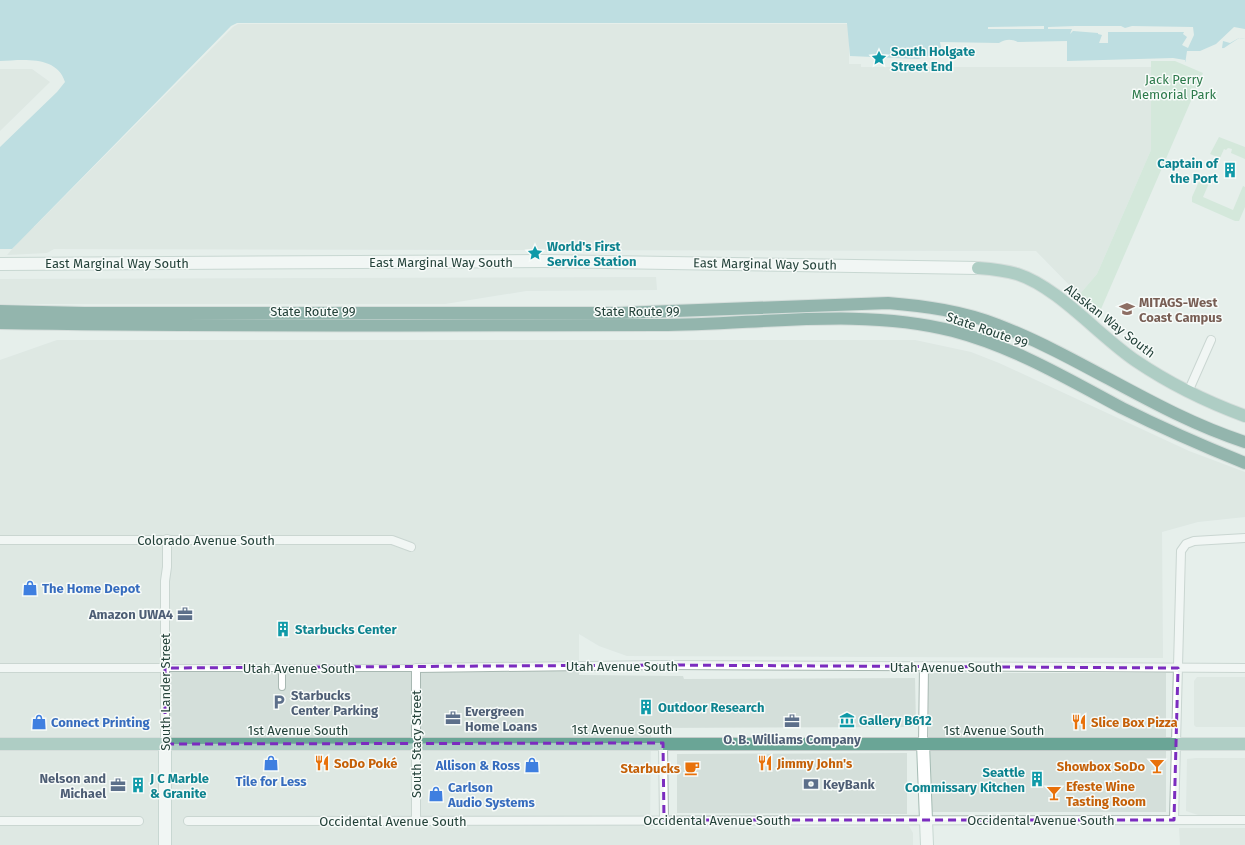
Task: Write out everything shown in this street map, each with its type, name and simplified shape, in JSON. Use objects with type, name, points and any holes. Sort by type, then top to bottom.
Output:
[{"type":"highway","name":"State Route 99","points":[[0,311],[84,313],[620,313],[888,303],[948,310],[982,319],[1037,342],[1195,422],[1245,442]]},
{"type":"highway","name":"State Route 99","points":[[0,323],[649,325],[851,320],[896,322],[953,331],[1038,363],[1178,435],[1245,463]]},
{"type":"main road","name":"East Marginal Way South","points":[[0,264],[544,261],[978,268]]},
{"type":"main road","name":"Alaskan Way South","points":[[978,268],[1001,270],[1017,274],[1046,288],[1102,336],[1137,361],[1188,392],[1245,416]]},
{"type":"main road","name":"1st Avenue South","points":[[0,744],[1245,744]]},
{"type":"main road","name":"South Lander Street","points":[[165,744],[165,845]]},
{"type":"main road","points":[[923,744],[927,845]]},
{"type":"street","points":[[1188,392],[1211,340]]},
{"type":"street","points":[[1174,820],[1179,558],[1184,546],[1188,542],[1245,538]]},
{"type":"street","name":"Colorado Avenue South","points":[[0,540],[392,540],[411,548]]},
{"type":"street","name":"South Lander Street","points":[[165,744],[165,581],[167,567],[167,540]]},
{"type":"street","name":"Utah Avenue South","points":[[0,668],[416,668],[656,665],[1245,668]]},
{"type":"street","points":[[923,744],[924,666]]},
{"type":"street","points":[[282,668],[282,686]]},
{"type":"street","name":"South Stacy Street","points":[[416,668],[416,820]]},
{"type":"street","points":[[663,743],[664,820]]},
{"type":"street","name":"Occidental Avenue South","points":[[188,821],[1245,820]]},
{"type":"street","points":[[0,821],[139,821]]},
{"type":"highlighted area","points":[[664,665],[1178,668],[1174,820],[664,820],[663,743],[165,744],[165,668]]},
{"type":"shaded area","points":[[238,24],[849,24],[849,64],[861,64],[861,67],[1151,67],[1151,150],[1097,274],[1079,295],[1036,251],[54,249],[47,253],[7,255],[21,239],[0,239],[0,227],[34,227],[233,27]]},
{"type":"shaded area","points":[[0,69],[32,69],[50,82],[0,131]]},
{"type":"shaded area","points":[[656,277],[657,290],[526,291],[445,304],[0,304],[0,279]]},
{"type":"shaded area","points":[[57,340],[915,340],[971,352],[999,363],[1189,451],[1245,472],[1245,517],[1198,522],[1162,532],[1163,658],[627,656],[599,646],[579,634],[579,675],[683,676],[684,679],[915,678],[916,725],[910,727],[651,728],[650,829],[909,826],[913,833],[913,845],[0,845],[0,360]]},
{"type":"shaded area","points":[[928,673],[1166,673],[1166,812],[929,812]]},
{"type":"shaded area","points":[[1197,677],[1245,677],[1245,727],[1196,727],[1194,725],[1194,681]]},
{"type":"shaded area","points":[[907,753],[907,814],[677,813],[677,754]]},
{"type":"shaded area","points":[[1245,758],[1245,816],[1201,816],[1186,811],[1187,759]]},
{"type":"shaded area","points":[[1179,828],[1245,828],[1245,845],[1180,845]]},
{"type":"green space","name":"Jack Perry Memorial Park","points":[[1151,61],[1175,61],[1203,73],[1098,316],[1079,295],[1097,274],[1151,150]]},
{"type":"green space","points":[[1219,137],[1245,147],[1245,159],[1231,153],[1232,149],[1228,148],[1226,150],[1224,149],[1220,158],[1210,154]]},
{"type":"green space","points":[[1201,177],[1210,181],[1203,197],[1233,210],[1243,186],[1245,187],[1245,207],[1239,221],[1235,221],[1192,202],[1192,197]]},
{"type":"water","points":[[0,0],[1245,0],[1245,39],[1239,38],[1224,48],[1185,62],[1185,60],[1173,58],[1067,61],[1067,41],[1018,42],[1013,40],[999,43],[940,42],[942,52],[918,59],[850,56],[847,23],[237,23],[231,26],[12,249],[0,249],[0,147],[57,92],[65,82],[61,73],[55,67],[47,63],[28,60],[0,61]]},
{"type":"pier","points":[[1044,26],[1044,29],[988,29],[988,27]]},
{"type":"pier","points":[[1121,26],[1125,28],[1132,26],[1193,27],[1194,35],[1188,48],[1182,45],[1187,37],[1183,34],[1184,32],[1108,32],[1108,43],[1099,43],[1102,35],[1098,33],[1073,31],[1070,34],[1072,29],[1048,29],[1048,27]]},
{"type":"pier","points":[[1234,27],[1245,29],[1245,39],[1239,38],[1230,43],[1223,41],[1222,48],[1227,49],[1217,57],[1207,61],[1190,62],[1185,64],[1187,51],[1200,51],[1216,44]]},
{"type":"place","name":"South Holgate Street End","points":[[879,58]]},
{"type":"place","name":"Captain of the Port","points":[[1230,170]]},
{"type":"place","name":"World's First Service Station","points":[[535,253]]},
{"type":"place","name":"MITAGS-West Coast Campus","points":[[1127,309]]},
{"type":"place","name":"The Home Depot","points":[[30,588]]},
{"type":"place","name":"Amazon UWA4","points":[[185,614]]},
{"type":"place","name":"Starbucks Center","points":[[283,629]]},
{"type":"place","name":"Starbucks Center Parking","points":[[279,702]]},
{"type":"place","name":"Outdoor Research","points":[[646,707]]},
{"type":"place","name":"Evergreen Home Loans","points":[[453,718]]},
{"type":"place","name":"Gallery B612","points":[[847,720]]},
{"type":"place","name":"O. B. Williams Company","points":[[792,721]]},
{"type":"place","name":"Connect Printing","points":[[39,722]]},
{"type":"place","name":"Slice Box Pizza","points":[[1079,722]]},
{"type":"place","name":"Tile for Less","points":[[271,763]]},
{"type":"place","name":"SoDo Poké","points":[[322,763]]},
{"type":"place","name":"Jimmy John's","points":[[765,763]]},
{"type":"place","name":"Allison & Ross","points":[[532,765]]},
{"type":"place","name":"Showbox SoDo","points":[[1157,766]]},
{"type":"place","name":"Starbucks","points":[[692,768]]},
{"type":"place","name":"Seattle Commissary Kitchen","points":[[1037,779]]},
{"type":"place","name":"KeyBank","points":[[811,784]]},
{"type":"place","name":"Nelson and Michael","points":[[118,785]]},
{"type":"place","name":"J C Marble & Granite","points":[[138,785]]},
{"type":"place","name":"Efeste Wine Tasting Room","points":[[1054,793]]},
{"type":"place","name":"Carlson Audio Systems","points":[[436,794]]}]
